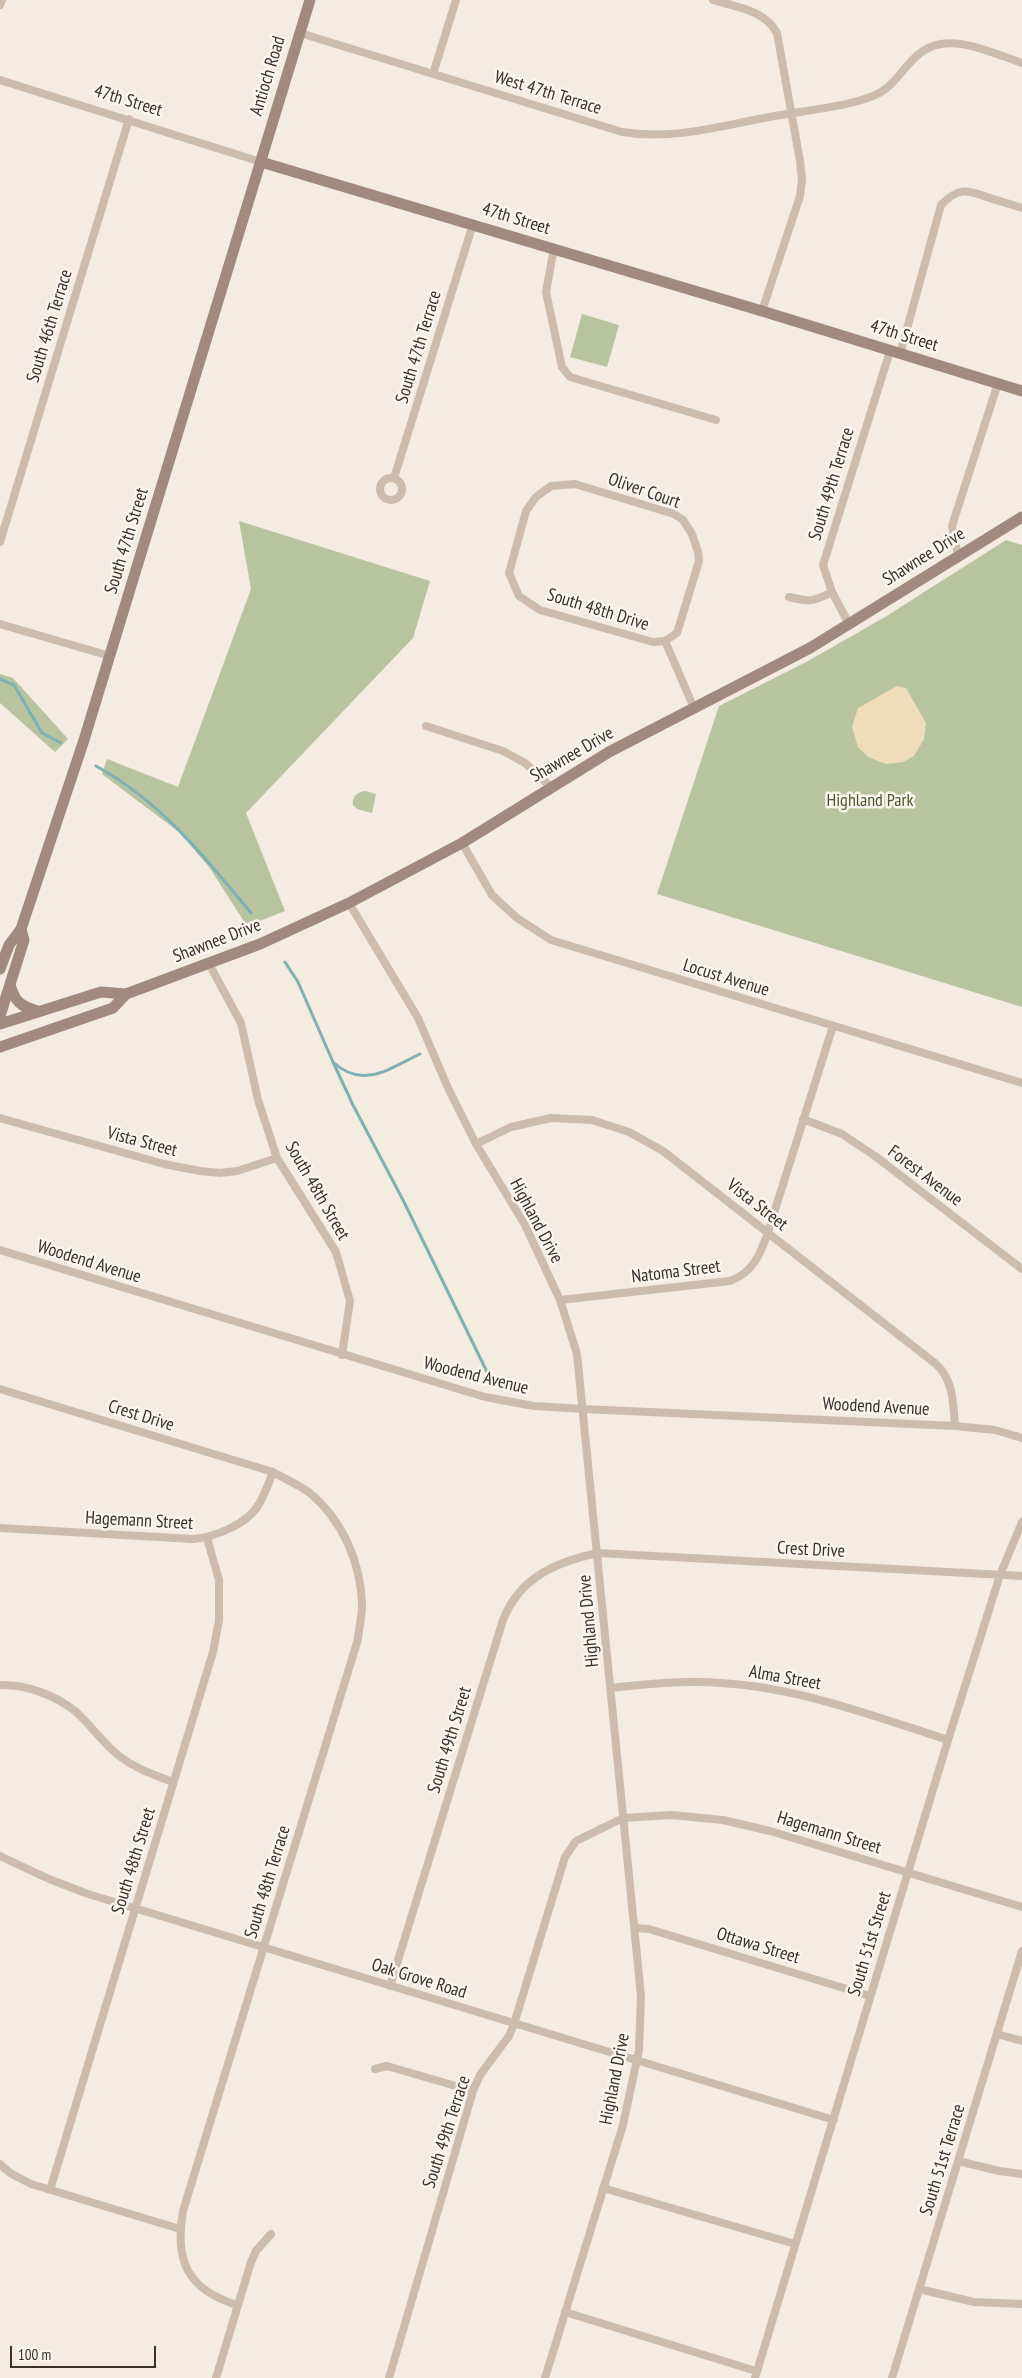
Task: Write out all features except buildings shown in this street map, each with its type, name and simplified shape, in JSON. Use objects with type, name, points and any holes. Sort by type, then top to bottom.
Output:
[{"type":"main road","name":"Antioch Road","points":[[261,162],[310,0]]},
{"type":"main road","name":"47th Street","points":[[261,162],[554,248],[1022,391]]},
{"type":"main road","name":"South 47th Street","points":[[0,969],[9,945],[21,929],[110,656],[261,162]]},
{"type":"main road","name":"Shawnee Drive","points":[[0,1047],[113,1008],[126,994],[260,944],[349,903],[462,843],[609,752],[810,648],[1022,517]]},
{"type":"main road","name":"South 47th Street","points":[[0,1016],[24,940],[21,929]]},
{"type":"main road","points":[[10,984],[14,998],[24,1008],[38,1011]]},
{"type":"main road","name":"Shawnee Drive","points":[[0,1024],[101,992],[126,994]]},
{"type":"street","points":[[0,5],[2,0]]},
{"type":"street","points":[[433,74],[456,0]]},
{"type":"street","points":[[713,0],[760,14],[771,23],[777,33],[792,113],[802,179],[800,196],[762,311]]},
{"type":"street","name":"West 47th Terrace","points":[[300,34],[622,132],[659,136],[792,113],[874,95],[895,81],[911,58],[942,44],[956,44],[1022,63]]},
{"type":"street","name":"47th Street","points":[[0,80],[261,162]]},
{"type":"street","name":"South 46th Terrace","points":[[0,542],[129,120]]},
{"type":"street","name":"South 49th Terrace","points":[[849,624],[832,592],[823,565],[895,352],[941,205],[950,196],[963,191],[1022,208]]},
{"type":"street","name":"South 47th Terrace","points":[[394,478],[473,224]]},
{"type":"street","points":[[554,248],[546,292],[562,367],[570,377],[716,420]]},
{"type":"street","points":[[958,556],[952,526],[998,384]]},
{"type":"street","name":"Oliver Court","points":[[542,493],[551,486],[575,484],[674,514],[683,520],[696,544],[698,561],[677,633],[665,641]]},
{"type":"street","name":"South 48th Drive","points":[[542,493],[536,497],[526,511],[509,573],[519,596],[540,610],[653,642],[665,641]]},
{"type":"street","points":[[789,597],[806,602],[816,600],[832,592]]},
{"type":"street","points":[[0,624],[110,656]]},
{"type":"street","points":[[665,641],[694,708]]},
{"type":"street","points":[[426,726],[504,751],[525,763],[551,787]]},
{"type":"street","name":"Locust Avenue","points":[[462,843],[492,895],[517,918],[551,940],[1022,1083]]},
{"type":"street","name":"Highland Drive","points":[[349,903],[418,1018],[448,1088],[476,1144],[526,1225],[560,1300],[577,1354],[642,1996],[637,2062],[622,2125],[545,2378]]},
{"type":"street","name":"South 48th Street","points":[[208,962],[241,1023],[258,1100],[277,1158],[336,1252],[350,1301],[342,1355]]},
{"type":"street","name":"Natoma Street","points":[[560,1300],[734,1279],[748,1271],[760,1254],[768,1232],[832,1026]]},
{"type":"street","name":"Vista Street","points":[[0,1118],[164,1164],[200,1171],[220,1173],[237,1171],[277,1158]]},
{"type":"street","name":"Vista Street","points":[[476,1144],[511,1127],[551,1118],[592,1120],[629,1132],[663,1151],[946,1374],[952,1389],[955,1426]]},
{"type":"street","name":"Forest Avenue","points":[[803,1119],[842,1134],[875,1156],[1022,1268]]},
{"type":"street","name":"Woodend Avenue","points":[[0,1250],[485,1397],[534,1406],[955,1426],[995,1430],[1022,1438]]},
{"type":"street","name":"Crest Drive","points":[[0,1389],[273,1472]]},
{"type":"street","name":"Hagemann Street","points":[[0,1528],[193,1540],[207,1538],[236,1526],[258,1506],[273,1472]]},
{"type":"street","name":"South 48th Terrace","points":[[238,2305],[219,2300],[204,2291],[191,2276],[182,2254],[180,2229],[183,2210],[358,1639],[362,1607],[360,1579],[351,1549],[334,1520],[310,1493],[273,1472]]},
{"type":"street","name":"South 51st Street","points":[[756,2375],[948,1740],[1000,1575],[1022,1522]]},
{"type":"street","name":"South 48th Street","points":[[50,2190],[213,1652],[219,1620],[219,1580],[207,1538]]},
{"type":"street","name":"Crest Drive","points":[[598,1554],[1022,1576]]},
{"type":"street","name":"South 49th Street","points":[[390,1986],[508,1608],[522,1588],[543,1572],[569,1559],[598,1554]]},
{"type":"street","name":"Alma Street","points":[[611,1688],[672,1682],[722,1683],[782,1691],[831,1702],[948,1740]]},
{"type":"street","points":[[0,1685],[12,1684],[39,1691],[74,1710],[118,1755],[144,1771],[173,1782]]},
{"type":"street","name":"Hagemann Street","points":[[623,1818],[672,1815],[723,1820],[770,1831],[1022,1907]]},
{"type":"street","name":"South 49th Terrace","points":[[389,2378],[473,2091],[480,2076],[509,2036],[514,2024],[564,1856],[576,1841],[623,1818]]},
{"type":"street","name":"Oak Grove Road","points":[[0,1856],[49,1880],[135,1909],[834,2120]]},
{"type":"street","name":"Ottawa Street","points":[[636,1928],[649,1929],[870,1996]]},
{"type":"street","name":"South 51st Terrace","points":[[892,2378],[1022,1951]]},
{"type":"street","points":[[997,2034],[1022,2040]]},
{"type":"street","points":[[375,2069],[387,2066],[473,2091]]},
{"type":"street","points":[[958,2161],[999,2171],[1022,2174]]},
{"type":"street","points":[[0,2164],[10,2173],[31,2184],[180,2229]]},
{"type":"street","points":[[603,2188],[795,2244]]},
{"type":"street","points":[[216,2378],[254,2257],[271,2234]]},
{"type":"street","points":[[919,2289],[974,2302],[1022,2304]]},
{"type":"street","points":[[565,2312],[756,2375]]},
{"type":"green space","points":[[582,314],[619,325],[607,367],[570,357]]},
{"type":"green space","points":[[239,521],[430,581],[413,638],[246,813],[285,911],[247,926],[209,867],[179,832],[102,774],[107,759],[178,787],[251,589]]},
{"type":"green space","name":"Highland Park","points":[[1006,540],[1022,545],[1022,1007],[657,894],[719,706],[808,661],[885,617]]},
{"type":"green space","points":[[0,674],[13,678],[68,739],[55,752],[0,703]]},
{"type":"green space","points":[[365,791],[376,794],[372,813],[357,809],[353,805],[356,795]]},
{"type":"sand","points":[[897,686],[906,688],[926,723],[924,739],[914,756],[903,762],[886,764],[868,757],[858,747],[852,727],[858,708]]},
{"type":"waterway","points":[[0,679],[14,685],[42,733],[61,743]]},
{"type":"waterway","points":[[96,766],[119,780],[161,813],[199,851],[251,913]]},
{"type":"waterway","points":[[285,962],[298,982],[333,1062],[344,1070],[355,1075],[376,1074],[420,1054]]},
{"type":"waterway","points":[[333,1062],[490,1378]]}]
